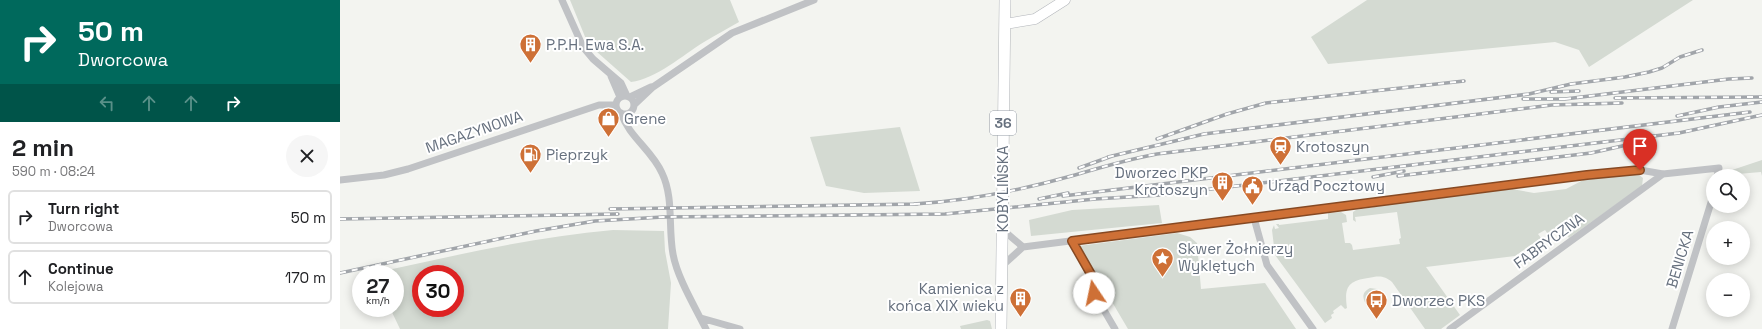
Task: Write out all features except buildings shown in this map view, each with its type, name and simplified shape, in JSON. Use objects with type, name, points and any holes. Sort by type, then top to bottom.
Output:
[{"type":"main road","name":"KOBYLIŃSKA","points":[[1001,329],[1005,0]]},
{"type":"street","points":[[562,0],[583,46],[594,59],[621,83],[626,97],[634,105]]},
{"type":"street","points":[[632,132],[629,113],[634,105],[653,87],[732,33],[814,0]]},
{"type":"street","points":[[1005,24],[1035,19],[1065,0]]},
{"type":"street","points":[[653,87],[626,97],[616,105],[617,110],[621,113],[625,124],[648,151],[662,172],[670,200],[673,254],[677,268],[706,329]]},
{"type":"street","name":"MAGAZYNOWA","points":[[340,180],[384,175],[408,169],[592,107],[608,104],[616,105]]},
{"type":"street","points":[[621,113],[629,113]]},
{"type":"street","points":[[1002,266],[1023,247],[1587,175],[1640,170],[1663,174],[1706,169]]},
{"type":"street","points":[[1710,169],[1719,169]]},
{"type":"street","name":"FABRYCZNA","points":[[1450,329],[1663,174]]},
{"type":"street","name":"BENICKA","points":[[1672,329],[1708,213]]},
{"type":"street","points":[[1254,218],[1267,265],[1313,329]]},
{"type":"street","points":[[1003,230],[1023,247]]},
{"type":"street","points":[[1072,241],[1092,276],[1094,293],[1115,329]]},
{"type":"street","points":[[701,318],[740,329]]},
{"type":"shaded area","points":[[570,0],[730,0],[739,22],[704,42],[660,71],[640,80],[631,82],[588,44]]},
{"type":"shaded area","points":[[1367,0],[1693,0],[1589,67],[1579,50],[1555,42],[1328,64],[1311,37]]},
{"type":"shaded area","points":[[900,127],[920,191],[864,193],[826,186],[810,137]]},
{"type":"shaded area","points":[[1762,160],[1762,176],[1761,172],[1750,173],[1750,169],[1735,169]]},
{"type":"shaded area","points":[[1638,174],[1643,178],[1642,186],[1569,238],[1560,226],[1548,234],[1545,230],[1538,234],[1541,238],[1515,256],[1426,267],[1460,315],[1441,329],[1425,329],[1392,282],[1381,277],[1361,279],[1352,283],[1347,290],[1346,295],[1347,308],[1345,309],[1341,305],[1333,311],[1334,313],[1331,315],[1332,318],[1325,323],[1275,255],[1272,230],[1274,225],[1275,229],[1279,228],[1276,224],[1279,225],[1328,219],[1328,213],[1341,212],[1346,215],[1347,222],[1342,223],[1345,243],[1350,243],[1353,250],[1400,244],[1399,239],[1401,238],[1397,212],[1355,217],[1356,222],[1353,220],[1353,212],[1356,210],[1405,202],[1512,189],[1534,193],[1566,189],[1587,178]]},
{"type":"shaded area","points":[[1159,205],[1162,223],[1031,236],[1029,220],[1072,210]]},
{"type":"shaded area","points":[[613,230],[664,231],[665,251],[671,283],[668,329],[400,329],[394,317],[404,317],[404,267],[523,242]]},
{"type":"shaded area","points":[[1177,233],[1190,237],[1197,243],[1201,289],[1265,283],[1296,329],[1128,329],[1079,246]]},
{"type":"shaded area","points":[[1370,288],[1377,289],[1384,298],[1370,296],[1368,307],[1363,297],[1365,292]]},
{"type":"shaded area","points":[[987,320],[990,321],[992,329],[961,329],[960,326]]},
{"type":"railway","points":[[1108,157],[1204,134],[1529,94],[1571,84],[1625,77],[1662,68],[1680,57],[1702,50]]},
{"type":"railway","points":[[1565,99],[1729,79],[1752,78]]},
{"type":"railway","points":[[1157,139],[1227,114],[1266,103],[1464,81]]},
{"type":"railway","points":[[1551,92],[1579,91]]},
{"type":"railway","points":[[1615,98],[1762,97]]},
{"type":"railway","points":[[1523,99],[1565,99]]},
{"type":"railway","points":[[1677,116],[1719,107],[1762,102]]},
{"type":"railway","points":[[914,204],[934,203],[1015,190],[1157,154],[1552,105],[1622,103]]},
{"type":"railway","points":[[1063,196],[1750,112]]},
{"type":"railway","points":[[340,273],[536,231],[595,221],[663,217],[945,214],[1095,199],[1161,195],[1679,133],[1762,115]]},
{"type":"railway","points":[[1398,176],[1591,153],[1640,142]]},
{"type":"railway","points":[[1079,168],[1112,156]]},
{"type":"railway","points":[[1373,177],[1404,171]]},
{"type":"railway","points":[[1039,199],[1068,193]]},
{"type":"railway","points":[[610,209],[918,204]]},
{"type":"railway","points":[[340,219],[618,214]]},
{"type":"place","name":"P.P.H. Ewa S.A.","points":[[531,64]]},
{"type":"place","name":"Grene","points":[[609,138]]},
{"type":"place","name":"Krotoszyn","points":[[1280,166]]},
{"type":"place","name":"Pieprzyk","points":[[531,174]]},
{"type":"place","name":"Dworzec PKP Krotoszyn","points":[[1223,202]]},
{"type":"place","name":"Urząd Pocztowy","points":[[1252,206]]},
{"type":"place","name":"Skwer Żołnierzy Wyklętych","points":[[1163,278]]},
{"type":"place","name":"Kamienica z końca XIX wieku","points":[[1020,318]]},
{"type":"place","name":"Dworzec PKS","points":[[1376,320]]},
{"type":"route","points":[[1094,293],[1092,276],[1072,241],[1587,175],[1640,170]]}]
